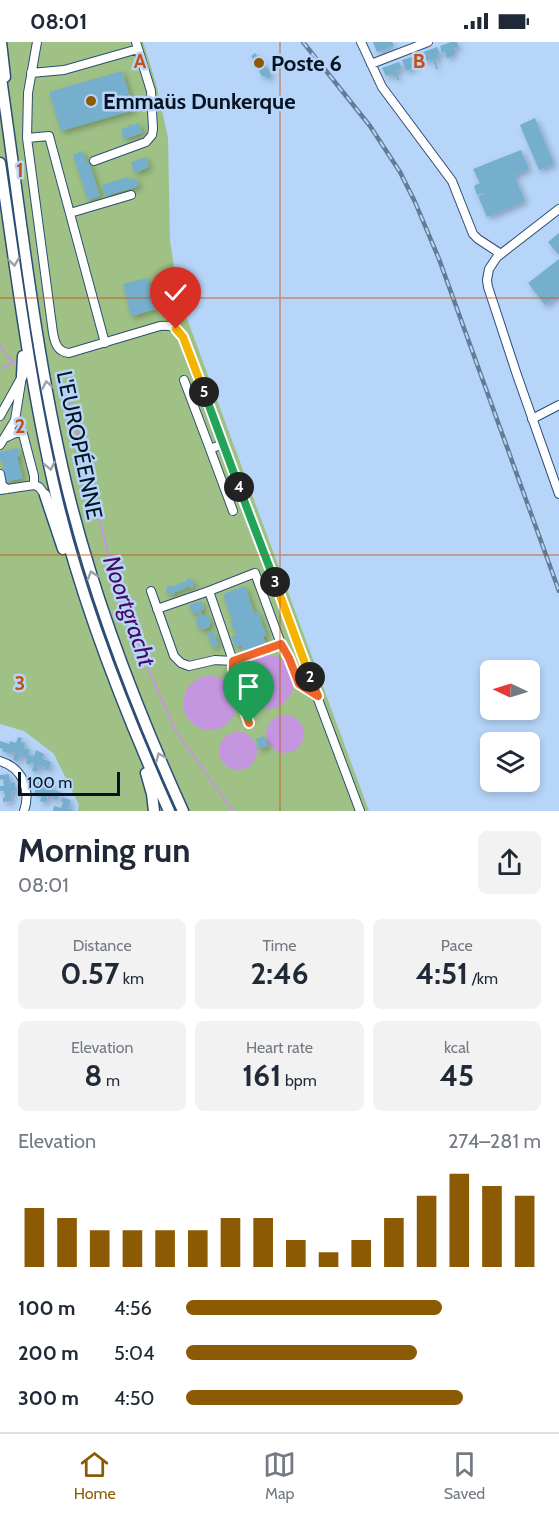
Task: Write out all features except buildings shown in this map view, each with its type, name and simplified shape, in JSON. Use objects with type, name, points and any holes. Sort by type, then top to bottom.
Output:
[{"type":"highway","points":[[1,42],[15,143],[18,196]]},
{"type":"highway","name":"L'EUROPÉENNE","points":[[0,71],[47,387],[66,482],[98,596],[119,656],[183,811]]},
{"type":"highway","name":"L'EUROPÉENNE","points":[[0,163],[27,347],[57,500],[76,567],[116,684],[169,811]]},
{"type":"highway","points":[[22,376],[23,357],[27,347]]},
{"type":"highway","points":[[45,495],[77,589],[98,633]]},
{"type":"highway","points":[[116,684],[131,739],[148,780],[154,811]]},
{"type":"street","points":[[37,42],[27,104],[27,138],[54,341],[59,350],[69,353],[160,326],[171,326],[185,341],[360,811]]},
{"type":"street","points":[[362,42],[377,78],[388,95],[450,177],[471,231],[478,239],[501,254]]},
{"type":"street","points":[[371,64],[428,42]]},
{"type":"street","points":[[31,73],[64,70],[137,45],[151,91],[152,135],[146,142],[94,161]]},
{"type":"street","points":[[27,138],[48,136],[105,343]]},
{"type":"street","points":[[70,213],[131,195]]},
{"type":"street","points":[[559,209],[501,254],[490,266],[487,276],[509,351],[559,494]]},
{"type":"street","points":[[15,420],[1,412],[22,376]]},
{"type":"street","points":[[2,441],[15,420],[22,376]]},
{"type":"street","points":[[184,380],[233,511]]},
{"type":"street","points":[[532,418],[559,405]]},
{"type":"street","points":[[2,441],[15,433],[24,434],[34,485]]},
{"type":"street","points":[[210,449],[223,444]]},
{"type":"street","points":[[0,474],[4,490],[34,485],[39,487],[45,495]]},
{"type":"street","points":[[157,609],[255,573],[281,644],[299,684],[318,696]]},
{"type":"street","points":[[151,591],[174,656],[181,663],[189,666],[215,660],[233,661],[281,644]]},
{"type":"street","points":[[209,591],[233,661],[233,677],[249,723]]},
{"type":"street","points":[[0,761],[14,768],[24,782],[27,796],[24,811]]},
{"type":"green space","points":[[0,42],[143,42],[156,83],[168,138],[170,241],[179,297],[369,811],[78,811],[79,805],[54,754],[24,731],[0,724]]},
{"type":"shaded area","points":[[267,655],[277,657],[286,663],[292,672],[294,682],[292,692],[286,701],[277,707],[267,709],[257,707],[248,701],[242,692],[240,682],[242,672],[248,663],[257,657]]},
{"type":"shaded area","points":[[210,676],[220,678],[229,684],[235,693],[237,703],[235,713],[229,722],[220,728],[210,730],[200,728],[191,722],[185,713],[183,703],[185,693],[191,684],[200,678]]},
{"type":"shaded area","points":[[285,715],[299,720],[304,734],[299,748],[285,753],[271,748],[266,734],[271,720]]},
{"type":"shaded area","points":[[238,732],[252,737],[257,751],[252,765],[238,770],[224,765],[219,751],[224,737]]},
{"type":"waterway","points":[[0,345],[14,362],[2,368]]},
{"type":"waterway","name":"Noortgracht","points":[[67,392],[109,557],[121,597],[150,673],[175,730],[233,811]]},
{"type":"railway","points":[[303,42],[370,126],[400,172],[415,202],[439,259],[559,591]]},
{"type":"place","name":"Poste 6","points":[[259,63]]},
{"type":"place","name":"Emmaüs Dunkerque","points":[[91,101]]},
{"type":"route","points":[[176,329],[185,341],[318,696],[299,684],[281,644],[233,661],[233,677],[249,723]]}]
